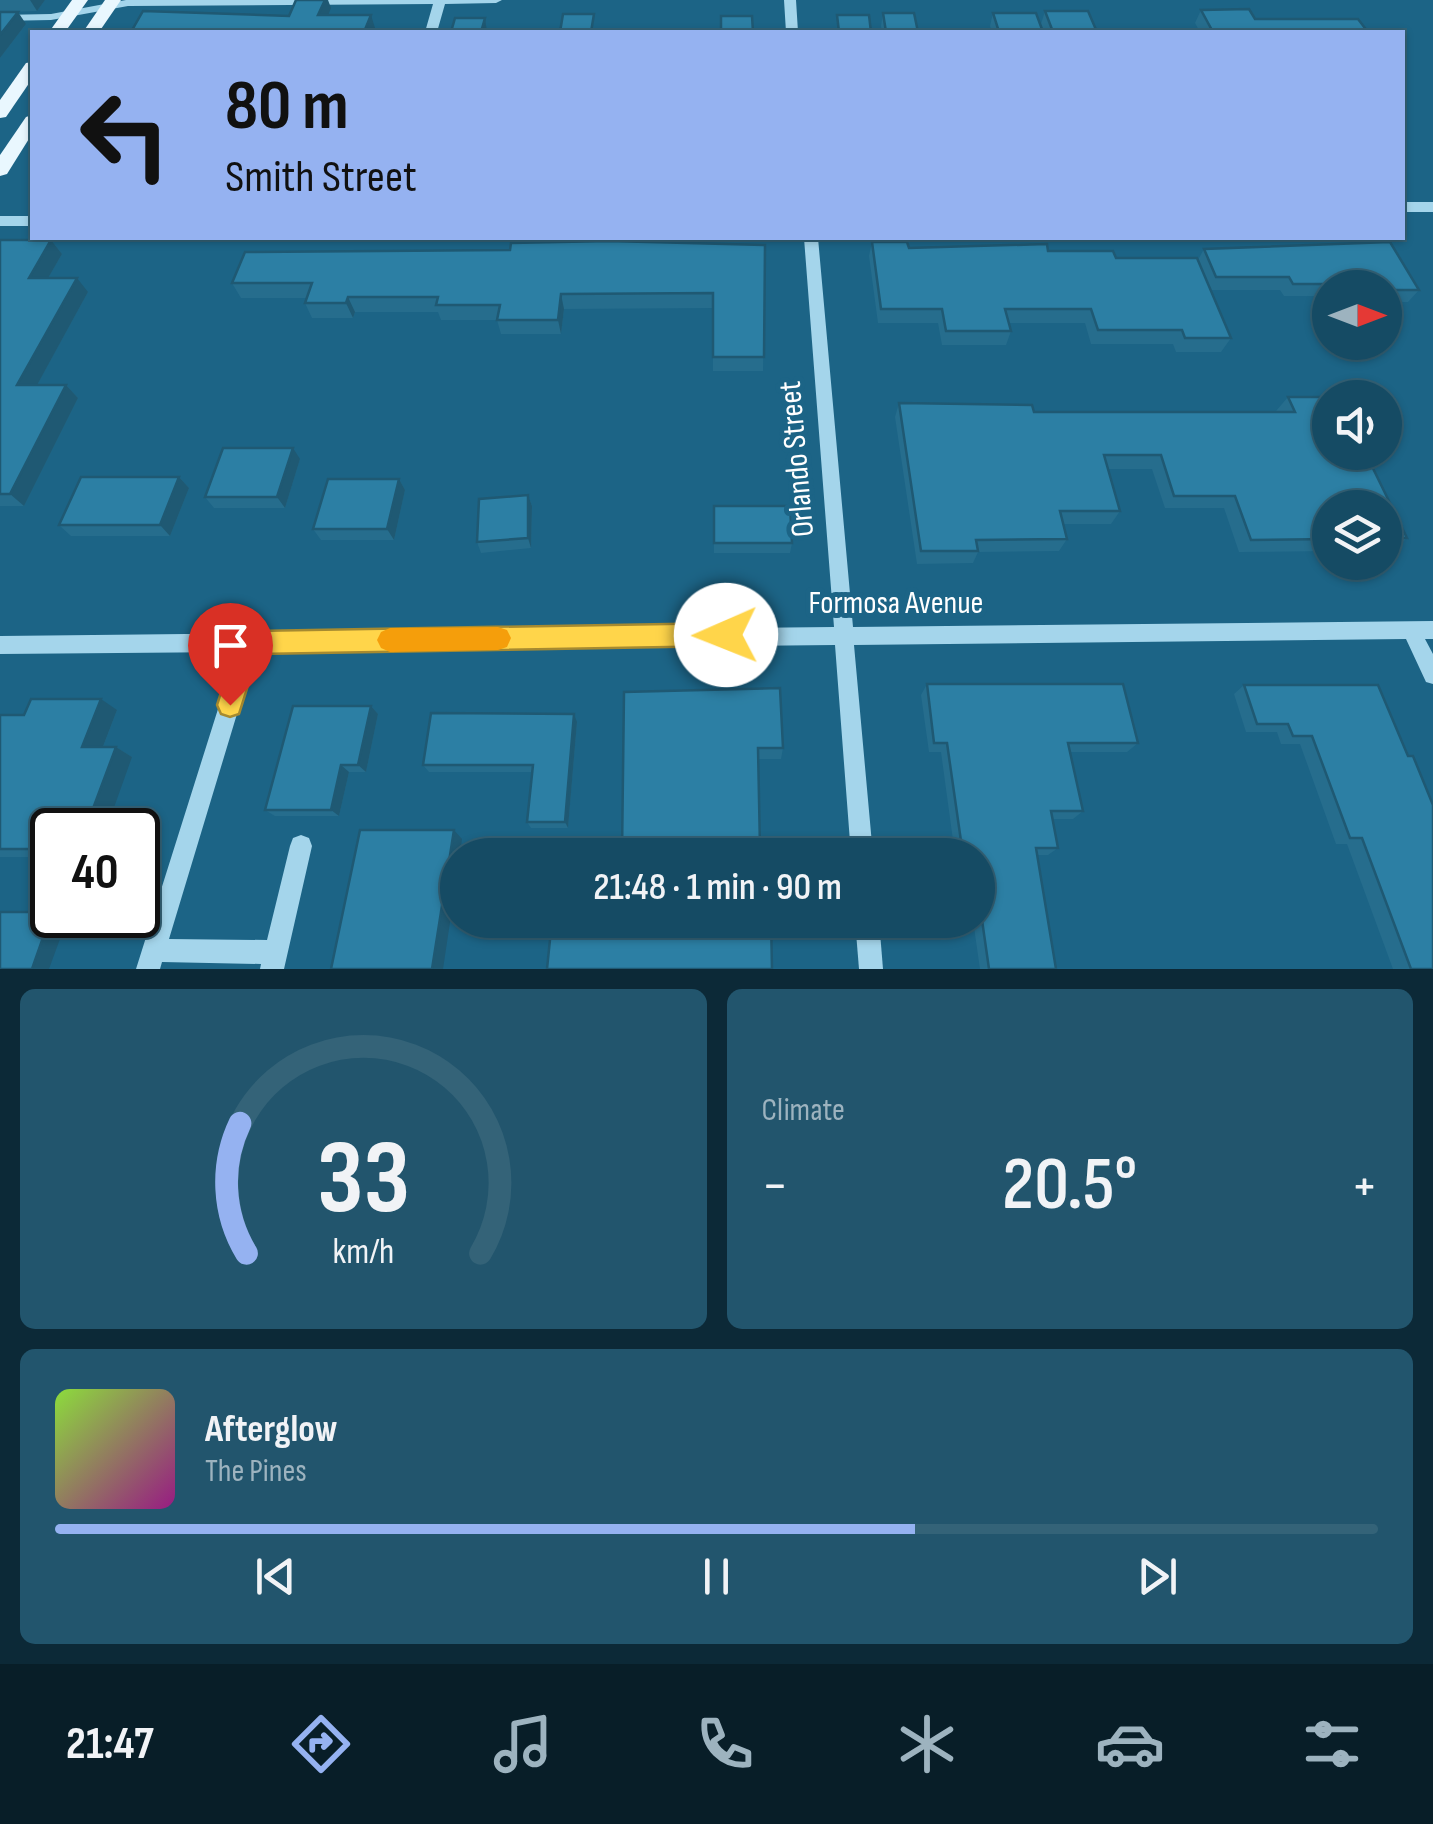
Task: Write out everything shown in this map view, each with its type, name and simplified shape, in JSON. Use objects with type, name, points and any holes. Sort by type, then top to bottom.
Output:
[{"type":"main road","points":[[93,30],[111,3]]},
{"type":"main road","points":[[58,30],[75,7]]},
{"type":"main road","points":[[0,112],[30,70]]},
{"type":"main road","points":[[0,170],[30,124]]},
{"type":"street","points":[[432,30],[440,0]]},
{"type":"street","points":[[0,18],[111,3],[496,0]]},
{"type":"street","points":[[790,0],[792,30]]},
{"type":"street","points":[[1405,207],[1433,207]]},
{"type":"street","points":[[0,222],[30,221]]},
{"type":"street","name":"Orlando Street","points":[[811,240],[861,838]]},
{"type":"street","points":[[1411,630],[1433,675]]},
{"type":"street","name":"Formosa Avenue","points":[[0,645],[845,633],[1433,630]]},
{"type":"street","points":[[249,642],[152,959],[273,960],[301,846]]},
{"type":"street","points":[[869,938],[871,969]]},
{"type":"building","points":[[296,0],[325,0],[318,15],[371,15],[365,30],[132,30],[143,11],[289,16]]},
{"type":"building","points":[[1249,9],[1255,19],[1358,19],[1366,30],[1212,30],[1201,10]]},
{"type":"building","points":[[1045,11],[1088,11],[1096,30],[1052,30]]},
{"type":"building","points":[[0,12],[18,12],[0,35]]},
{"type":"building","points":[[883,13],[914,13],[918,30],[886,30]]},
{"type":"building","points":[[993,13],[1036,13],[1042,30],[998,30]]},
{"type":"building","points":[[563,14],[594,14],[591,30],[560,30]]},
{"type":"building","points":[[837,15],[869,15],[871,30],[839,30]]},
{"type":"building","points":[[721,16],[752,16],[753,30],[721,30]]},
{"type":"building","points":[[455,18],[485,18],[482,30],[452,30]]},
{"type":"building","points":[[0,240],[51,240],[29,278],[77,278],[17,385],[66,385],[10,494],[0,494]]},
{"type":"building","points":[[872,242],[907,242],[909,248],[1047,244],[1048,251],[1113,251],[1116,258],[1197,258],[1231,338],[1185,338],[1182,330],[1098,330],[1091,309],[1005,309],[1011,331],[946,331],[942,309],[881,309]]},
{"type":"building","points":[[1390,242],[1419,290],[1402,290],[1402,270],[1312,270],[1312,284],[1293,284],[1289,277],[1216,277],[1204,249]]},
{"type":"building","points":[[511,243],[765,245],[764,357],[713,357],[713,293],[561,294],[558,320],[497,320],[500,305],[436,305],[438,297],[348,297],[346,303],[305,303],[312,283],[232,283],[245,252],[510,250]]},
{"type":"building","points":[[1288,397],[1312,397],[1312,470],[1374,470],[1384,490],[1312,490],[1312,539],[1251,540],[1235,496],[1174,496],[1161,455],[1104,455],[1120,511],[1060,511],[1067,539],[976,540],[978,551],[921,551],[899,403],[1032,405],[1034,412],[1295,412]]},
{"type":"building","points":[[223,448],[293,448],[277,497],[205,497]]},
{"type":"building","points":[[81,477],[179,477],[160,525],[59,525]]},
{"type":"building","points":[[328,479],[399,479],[387,529],[313,529]]},
{"type":"building","points":[[528,495],[528,538],[477,542],[479,499]]},
{"type":"building","points":[[714,506],[790,506],[792,543],[714,543]]},
{"type":"building","points":[[927,684],[1123,684],[1138,743],[1068,743],[1083,811],[1051,811],[1058,848],[1036,848],[1056,969],[989,969],[985,938],[995,938],[995,838],[961,838],[947,743],[934,743]]},
{"type":"building","points":[[1244,685],[1378,685],[1433,805],[1433,969],[1411,969],[1362,838],[1350,838],[1312,736],[1293,736],[1288,724],[1257,724]]},
{"type":"building","points":[[780,688],[783,748],[758,748],[760,838],[622,838],[624,692]]},
{"type":"building","points":[[31,699],[101,699],[82,747],[116,747],[93,808],[30,808],[30,849],[0,849],[0,715],[24,715]]},
{"type":"building","points":[[293,706],[371,706],[358,765],[341,765],[331,810],[265,810]]},
{"type":"building","points":[[431,713],[574,714],[565,822],[527,822],[533,765],[423,765]]},
{"type":"building","points":[[360,830],[454,830],[453,838],[440,838],[440,918],[432,969],[331,969]]},
{"type":"building","points":[[0,912],[30,912],[30,938],[43,938],[32,969],[0,969]]},
{"type":"building","points":[[550,938],[771,938],[772,969],[547,969]]},
{"type":"slow traffic","points":[[390,640],[498,638]]},
{"type":"route","points":[[230,705],[249,642],[726,635]]}]
